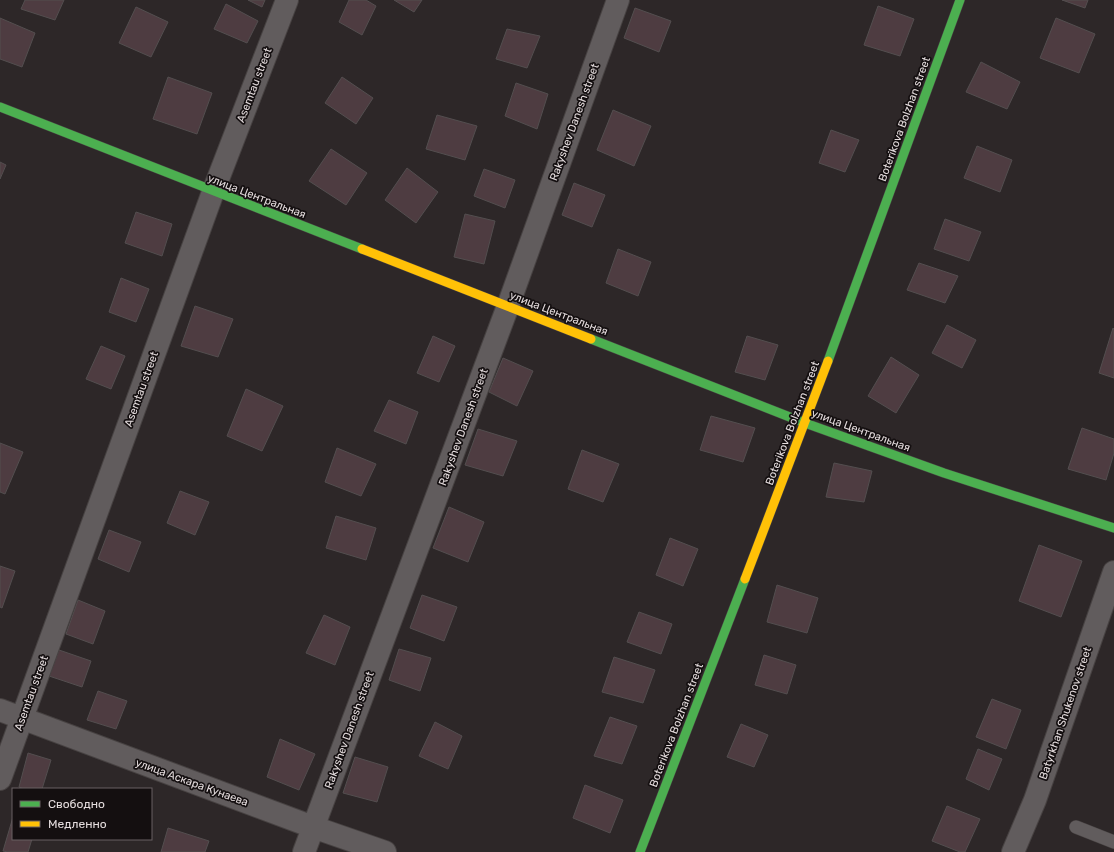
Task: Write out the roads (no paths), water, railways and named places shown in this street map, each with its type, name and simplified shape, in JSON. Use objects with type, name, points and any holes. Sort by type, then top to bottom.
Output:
[{"type":"street","name":"Asemtau street","points":[[0,779],[213,192],[287,0]]},
{"type":"street","name":"Rakyshev Danesh street","points":[[304,852],[508,306],[618,0]]},
{"type":"street","name":"Boterikova Bolzhan street","points":[[640,852],[805,423],[960,0]]},
{"type":"street","name":"улица Центральная","points":[[0,107],[213,192],[805,423],[944,473],[1114,528]]},
{"type":"street","name":"Batyrkhan Shukenov street","points":[[1013,852],[1035,800],[1114,572]]},
{"type":"street","name":"улица Аскара Кунаева","points":[[0,710],[313,827],[385,852]]},
{"type":"lane","points":[[1076,827],[1114,842]]}]
